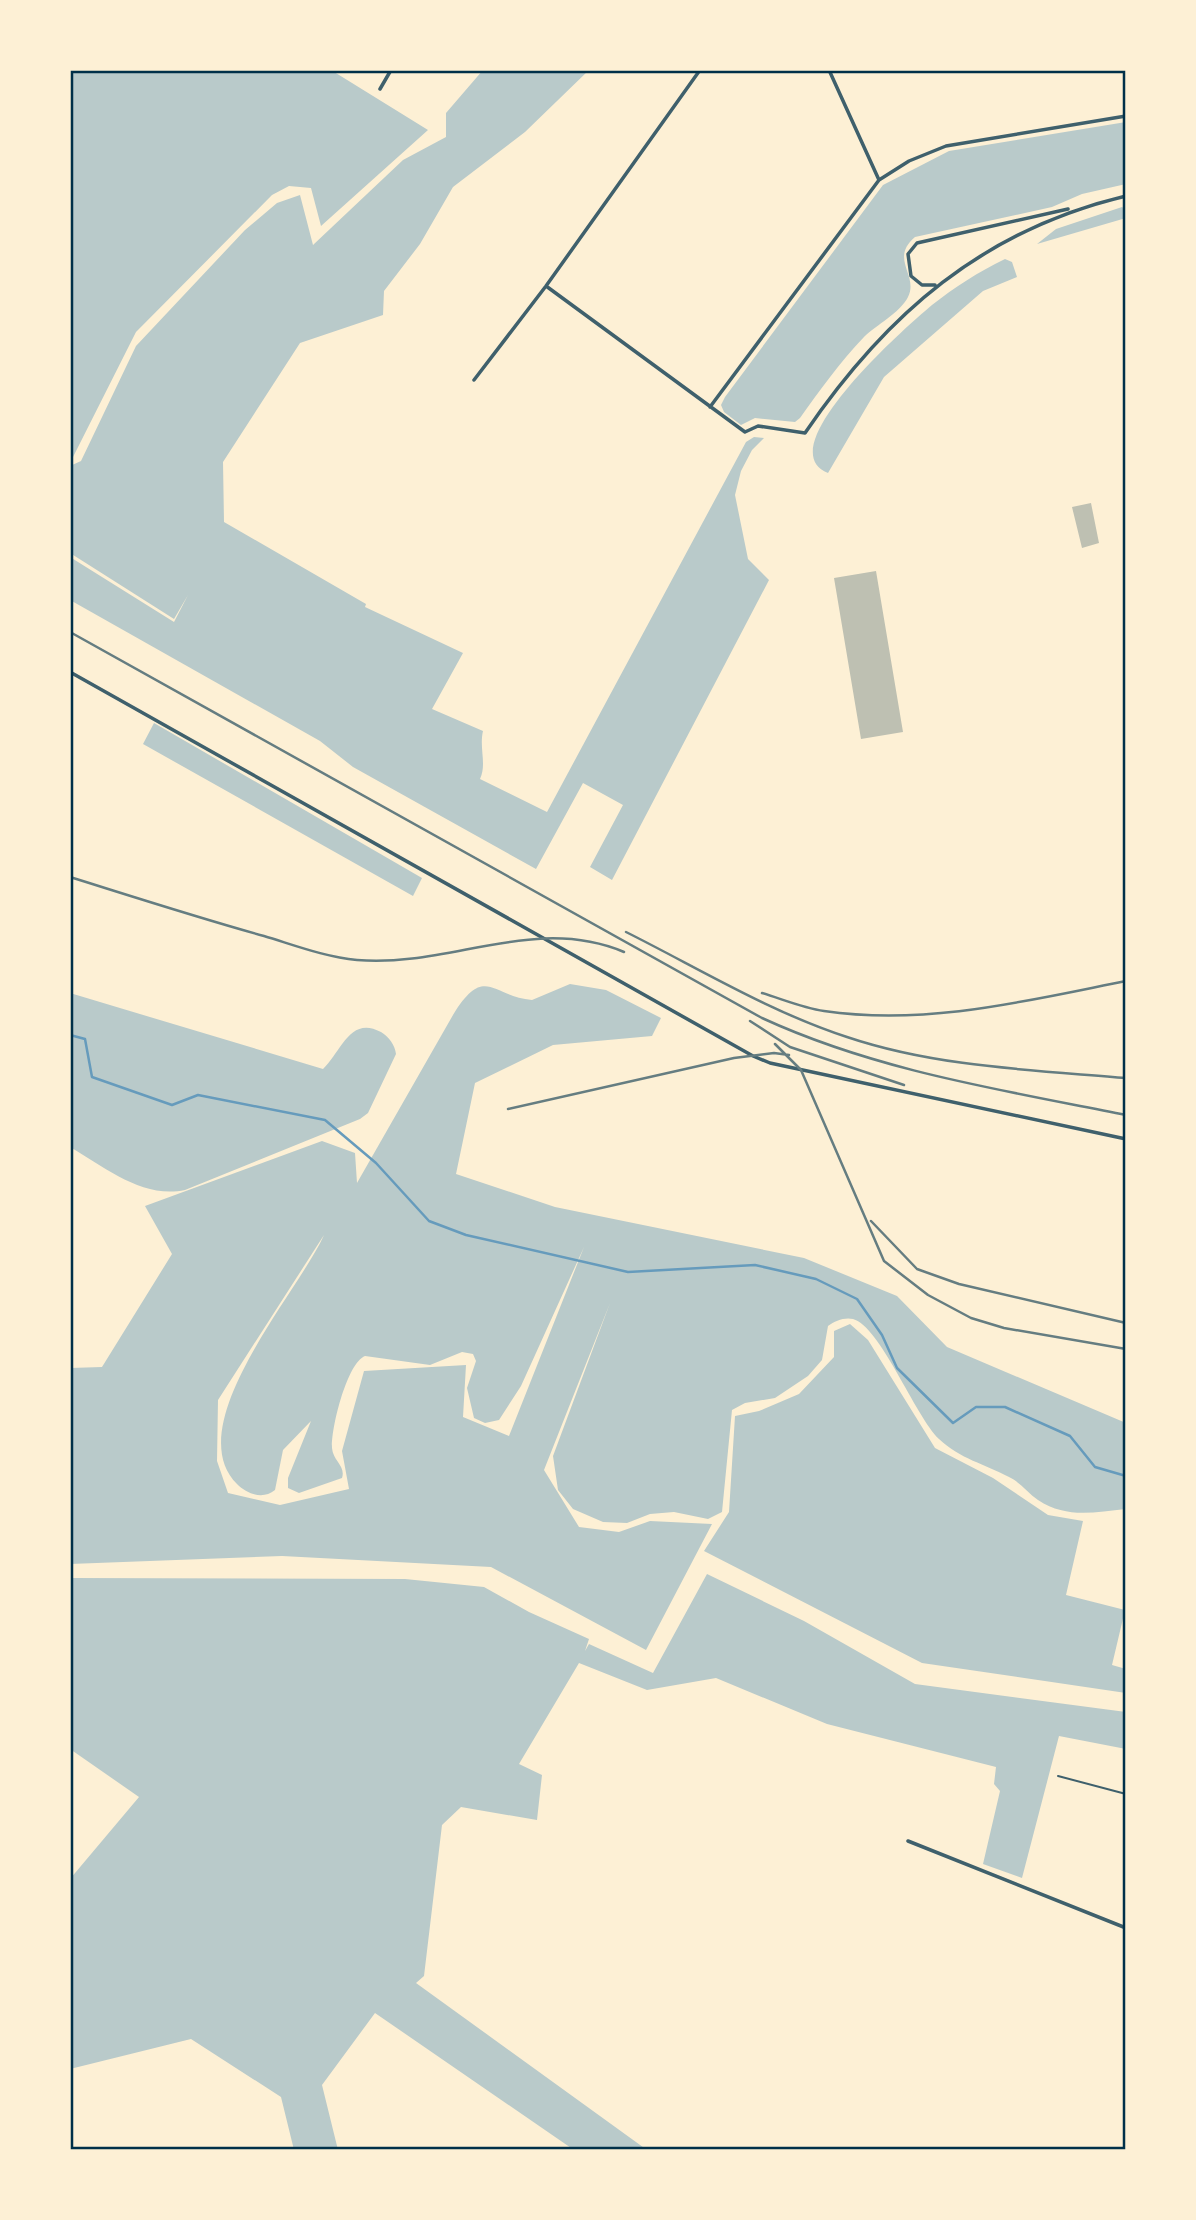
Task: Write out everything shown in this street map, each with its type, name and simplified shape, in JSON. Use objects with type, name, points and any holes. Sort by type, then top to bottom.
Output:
[{"type":"street","points":[[380,89],[391,70]]},
{"type":"street","points":[[474,380],[546,286],[700,70]]},
{"type":"street","points":[[829,70],[879,180]]},
{"type":"street","points":[[710,407],[879,180],[909,161],[946,146],[1126,116]]},
{"type":"street","points":[[937,284],[922,285],[911,276],[908,254],[917,243],[1126,196]]},
{"type":"street","points":[[546,286],[745,432],[758,426],[804,433],[853,366],[878,338],[937,284],[1022,233],[1084,206]]},
{"type":"street","points":[[70,671],[752,1056],[770,1063],[1126,1139]]},
{"type":"street","points":[[908,1841],[1126,1928]]},
{"type":"lane","points":[[1058,1776],[1126,1794]]},
{"type":"shaded area","points":[[70,70],[331,70],[428,130],[321,226],[311,188],[289,186],[272,195],[136,332],[70,463]]},
{"type":"shaded area","points":[[483,70],[589,70],[525,132],[453,187],[420,244],[384,291],[383,315],[300,343],[223,462],[224,522],[366,604],[365,607],[463,653],[432,709],[483,731],[483,768],[480,779],[547,812],[746,442],[754,437],[764,438],[752,450],[741,471],[735,495],[748,559],[769,580],[612,880],[590,867],[623,805],[583,783],[536,869],[353,767],[320,741],[70,600],[70,557],[174,622],[188,595],[174,619],[70,553],[70,466],[81,461],[136,346],[245,230],[277,203],[300,195],[313,245],[403,160],[446,137],[446,113]]},
{"type":"shaded area","points":[[1126,122],[1126,184],[1082,194],[1052,207],[915,237],[904,253],[910,281],[908,297],[894,314],[869,332],[855,347],[800,418],[795,422],[755,418],[741,425],[724,412],[721,405],[725,397],[883,185],[949,151]]},
{"type":"shaded area","points":[[1122,207],[1126,210],[1126,218],[1037,244],[1056,229]]},
{"type":"shaded area","points":[[1005,259],[1012,262],[1017,277],[983,291],[884,377],[828,473],[814,460],[815,439],[828,415],[848,388],[897,336],[932,305],[967,280]]},
{"type":"shaded area","points":[[154,723],[422,878],[413,896],[143,744]]},
{"type":"shaded area","points":[[570,984],[606,990],[661,1018],[652,1036],[553,1045],[475,1083],[456,1174],[555,1207],[804,1258],[897,1296],[947,1347],[1126,1423],[1126,1509],[1081,1513],[1059,1510],[1038,1500],[1013,1479],[955,1452],[930,1428],[874,1337],[863,1325],[853,1319],[846,1319],[828,1326],[822,1360],[808,1376],[775,1398],[745,1403],[732,1410],[722,1512],[708,1519],[674,1512],[650,1514],[627,1523],[603,1522],[573,1509],[558,1490],[553,1456],[610,1303],[544,1470],[579,1527],[619,1532],[650,1521],[712,1524],[646,1650],[491,1567],[282,1556],[70,1564],[70,1368],[102,1367],[172,1254],[145,1206],[322,1141],[355,1153],[357,1183],[464,999],[473,990],[490,987],[518,998],[532,1000]],"holes":[[[324,1235],[249,1358],[232,1394],[222,1428],[223,1459],[237,1484],[245,1491],[255,1494],[265,1495],[275,1490],[283,1450],[311,1421],[288,1478],[288,1488],[299,1493],[342,1478],[342,1470],[332,1448],[334,1426],[346,1383],[358,1361],[365,1356],[430,1365],[462,1352],[473,1354],[476,1361],[467,1388],[474,1418],[485,1423],[499,1420],[521,1386],[584,1247],[509,1436],[463,1417],[466,1365],[364,1371],[342,1451],[349,1489],[280,1505],[228,1493],[217,1461],[218,1400]]]},
{"type":"shaded area","points":[[70,993],[323,1069],[347,1038],[361,1028],[370,1028],[384,1034],[393,1044],[396,1054],[368,1113],[360,1119],[185,1190],[154,1190],[125,1180],[70,1147]]},
{"type":"shaded area","points":[[850,1324],[868,1340],[935,1448],[993,1478],[1048,1515],[1083,1521],[1066,1595],[1125,1610],[1112,1665],[1126,1669],[1126,1693],[922,1663],[704,1551],[729,1512],[735,1416],[759,1411],[799,1394],[834,1357],[834,1331]]},
{"type":"shaded area","points":[[707,1574],[804,1621],[915,1684],[1126,1712],[1126,1749],[1059,1736],[1022,1878],[983,1864],[1000,1791],[994,1784],[996,1767],[827,1724],[716,1678],[647,1690],[579,1663],[519,1764],[542,1775],[537,1820],[461,1807],[442,1825],[424,1976],[416,1983],[647,2150],[574,2150],[375,2013],[322,2085],[338,2150],[294,2150],[281,2097],[191,2039],[70,2069],[70,1879],[139,1797],[70,1749],[70,1578],[405,1579],[484,1587],[529,1612],[589,1639],[585,1651],[589,1644],[653,1673]]},
{"type":"building","points":[[1091,503],[1099,543],[1082,548],[1072,507]]},
{"type":"building","points":[[876,571],[903,732],[861,739],[834,578]]},
{"type":"waterway","points":[[70,1035],[85,1039],[92,1077],[172,1105],[198,1095],[325,1120],[376,1163],[429,1221],[466,1235],[628,1272],[755,1265],[816,1279],[857,1299],[882,1335],[897,1368],[953,1423],[976,1407],[1005,1407],[1070,1436],[1095,1467],[1126,1476]]},
{"type":"railway","points":[[70,632],[762,1018],[850,1052],[895,1065],[1126,1115]]},
{"type":"railway","points":[[70,877],[310,950],[357,960],[425,957],[524,940],[557,938],[590,942],[624,952]]},
{"type":"railway","points":[[626,932],[790,1015],[881,1047],[985,1066],[1126,1078]]},
{"type":"railway","points":[[762,993],[824,1011],[900,1015],[976,1009],[1126,981]]},
{"type":"railway","points":[[750,1021],[790,1047],[904,1085]]},
{"type":"railway","points":[[775,1044],[801,1070],[884,1261],[928,1295],[971,1318],[1004,1328],[1126,1349]]},
{"type":"railway","points":[[508,1109],[734,1058],[774,1053],[789,1055]]},
{"type":"railway","points":[[871,1221],[917,1269],[959,1284],[1126,1323]]}]
